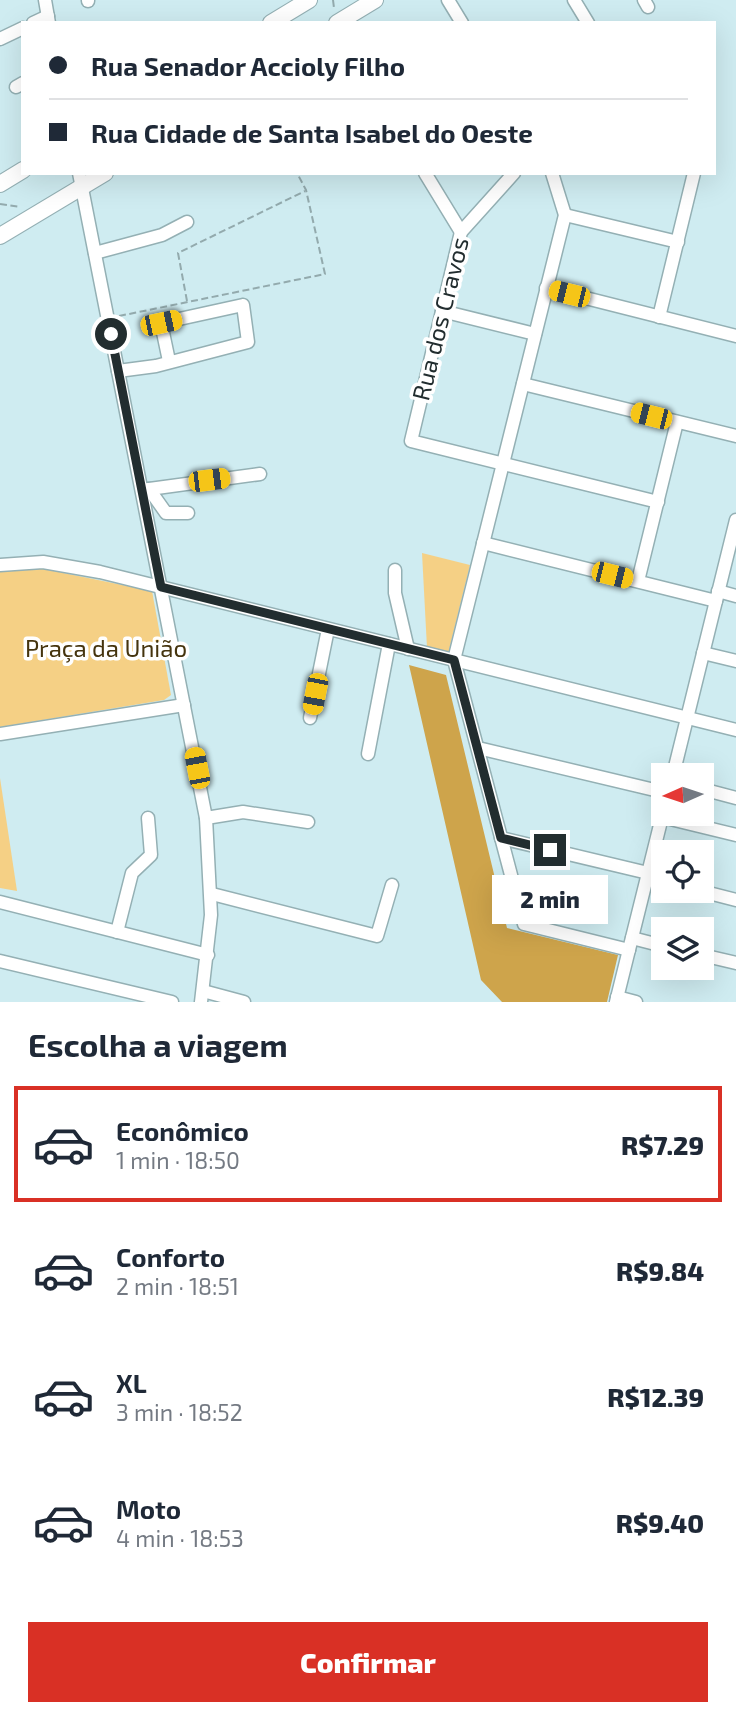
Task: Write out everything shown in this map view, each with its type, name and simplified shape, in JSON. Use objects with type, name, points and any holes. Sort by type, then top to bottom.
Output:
[{"type":"main road","points":[[274,21],[309,0]]},
{"type":"main road","points":[[340,21],[375,0]]},
{"type":"main road","points":[[0,184],[21,171]]},
{"type":"main road","points":[[0,236],[80,180],[98,175]]},
{"type":"street","points":[[45,0],[48,19]]},
{"type":"street","points":[[448,0],[460,21]]},
{"type":"street","points":[[574,0],[587,21]]},
{"type":"street","points":[[0,39],[21,29]]},
{"type":"street","points":[[426,175],[461,232]]},
{"type":"street","name":"Rua dos Cravos","points":[[503,464],[411,441],[461,232],[512,175]]},
{"type":"street","points":[[553,175],[565,215],[454,660],[524,925],[651,945]]},
{"type":"street","points":[[659,317],[678,242],[690,175]]},
{"type":"street","points":[[80,180],[145,490],[205,818],[212,894],[202,996],[244,1002]]},
{"type":"street","points":[[565,215],[678,242]]},
{"type":"street","points":[[95,253],[162,235],[187,222]]},
{"type":"street","points":[[546,288],[736,336]]},
{"type":"street","points":[[118,371],[156,366],[248,342],[243,305],[161,323],[169,361]]},
{"type":"street","points":[[442,311],[535,334]]},
{"type":"street","points":[[523,384],[736,436]]},
{"type":"street","points":[[638,581],[677,422]]},
{"type":"street","points":[[503,464],[657,502]]},
{"type":"street","points":[[145,490],[260,474]]},
{"type":"street","points":[[145,490],[166,513],[188,513]]},
{"type":"street","points":[[676,763],[735,528]]},
{"type":"street","points":[[483,543],[638,581],[717,596],[736,596]]},
{"type":"street","points":[[0,565],[43,562],[161,587],[736,730]]},
{"type":"street","points":[[396,570],[395,593],[408,649]]},
{"type":"street","points":[[310,718],[328,629]]},
{"type":"street","points":[[369,754],[389,644]]},
{"type":"street","points":[[703,653],[736,661]]},
{"type":"street","points":[[0,734],[184,705]]},
{"type":"street","points":[[478,748],[651,789]]},
{"type":"street","points":[[714,792],[736,797]]},
{"type":"street","points":[[205,818],[243,813],[308,822]]},
{"type":"street","points":[[117,932],[132,873],[151,855],[148,818]]},
{"type":"street","points":[[636,1002],[617,1000],[660,826]]},
{"type":"street","points":[[703,826],[736,835]]},
{"type":"street","points":[[501,838],[651,876]]},
{"type":"street","points":[[212,894],[377,936],[392,885]]},
{"type":"street","points":[[714,894],[736,900]]},
{"type":"street","points":[[0,902],[208,955]]},
{"type":"street","points":[[714,958],[736,963]]},
{"type":"street","points":[[0,961],[172,1002]]},
{"type":"path","points":[[108,318],[325,274],[306,190],[297,175]]},
{"type":"path","points":[[187,301],[178,253],[306,190]]},
{"type":"green space","points":[[422,553],[470,565],[448,654],[427,648]]},
{"type":"green space","name":"Praça da União","points":[[39,568],[152,591],[171,695],[164,700],[0,727],[0,570]]},
{"type":"green space","points":[[0,778],[17,891],[0,888]]},
{"type":"shaded area","points":[[409,665],[446,675],[507,928],[618,955],[607,1002],[502,1002],[481,980]]},
{"type":"route","points":[[111,334],[161,587],[454,660],[501,838],[550,850]]}]
